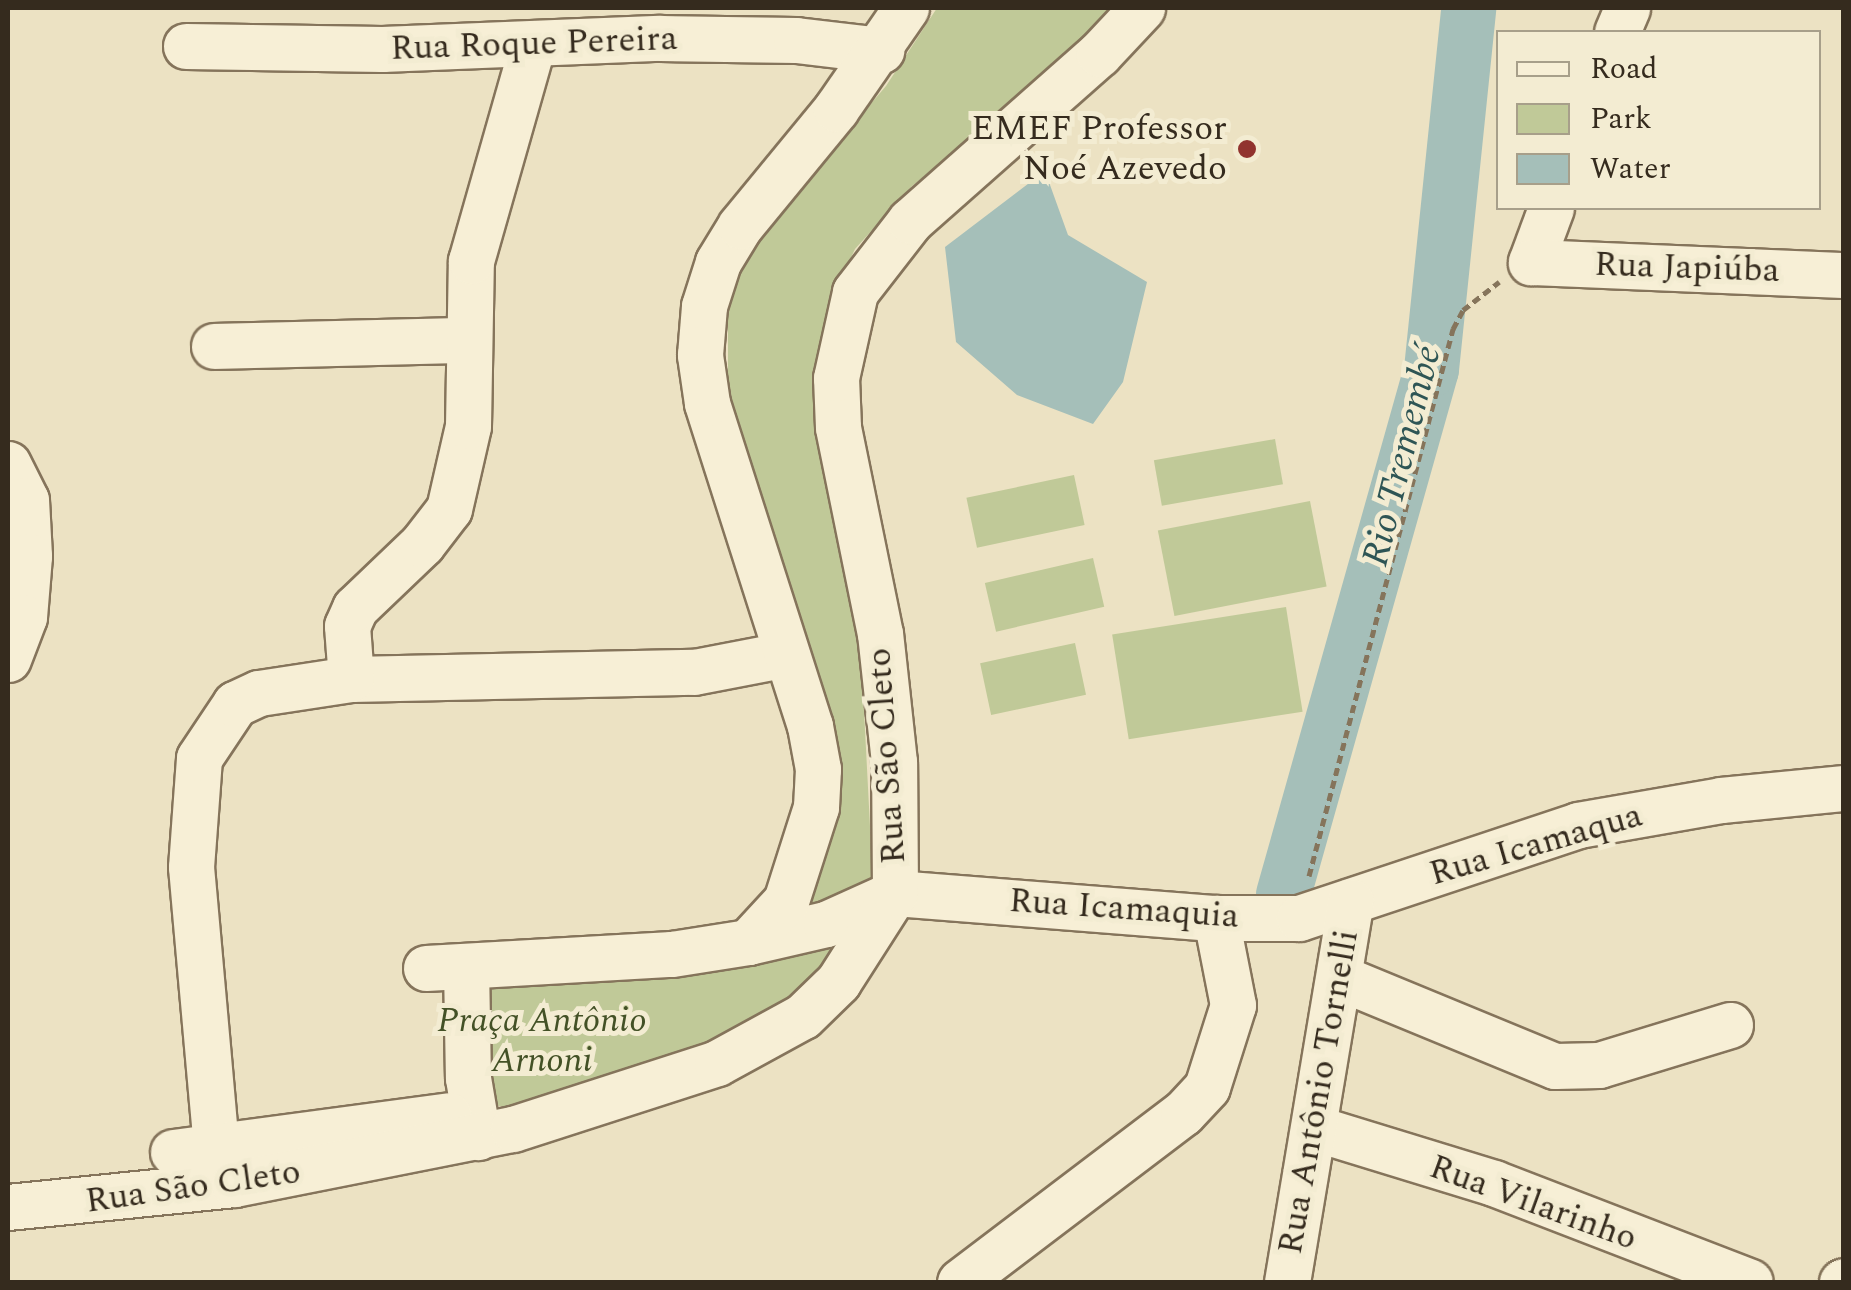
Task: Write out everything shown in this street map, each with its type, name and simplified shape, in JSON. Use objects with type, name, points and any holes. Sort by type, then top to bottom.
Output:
[{"type":"street","points":[[748,942],[786,901],[816,807],[810,726],[782,655],[706,403],[700,354],[704,306],[718,262],[740,226],[881,50],[906,8]]},
{"type":"street","name":"Rua São Cleto","points":[[8,1207],[234,1184],[475,1124],[667,1082],[768,1038],[838,982],[895,894],[894,762],[880,634],[838,427],[842,334],[874,260],[1142,8]]},
{"type":"street","name":"Rua Roque Pereira","points":[[186,46],[796,40],[881,50]]},
{"type":"street","points":[[533,44],[478,224],[468,340],[468,426],[449,509],[422,544],[355,608],[347,626],[351,679],[694,672],[782,655]]},
{"type":"street","points":[[1530,262],[1550,210]]},
{"type":"street","name":"Rua Japiúba","points":[[1530,262],[1844,274]]},
{"type":"street","points":[[214,346],[468,340]]},
{"type":"street","points":[[8,464],[26,500],[29,556],[24,617],[8,659]]},
{"type":"street","name":"Rua São Cleto","points":[[351,679],[259,693],[235,704],[200,758],[191,867],[194,1150],[475,1124]]},
{"type":"street","name":"Rua Icamaqua","points":[[1351,901],[1578,825],[1721,800],[1844,788]]},
{"type":"street","points":[[475,1124],[446,967],[672,954],[748,942],[826,924],[895,894]]},
{"type":"street","name":"Rua Icamaquia","points":[[895,894],[1216,918],[1299,918],[1351,901]]},
{"type":"street","name":"Rua Antônio Tornelli","points":[[1287,1282],[1351,901]]},
{"type":"street","points":[[960,1282],[1184,1114],[1206,1087],[1234,1005],[1216,918]]},
{"type":"street","points":[[1341,978],[1556,1066],[1599,1065],[1730,1025]]},
{"type":"street","name":"Rua Vilarinho","points":[[1315,1128],[1494,1184],[1659,1267],[1750,1282]]},
{"type":"path","points":[[1299,918],[1453,330],[1480,294],[1530,262]]},
{"type":"green space","points":[[937,8],[1121,8],[1093,41],[912,186],[855,249],[841,279],[817,427],[861,652],[872,865],[871,881],[811,908],[819,871],[728,387],[728,299],[743,262],[774,217],[886,86]]},
{"type":"green space","points":[[1275,439],[1283,484],[1162,506],[1154,460]]},
{"type":"green space","points":[[1074,475],[1085,525],[977,548],[966,498]]},
{"type":"green space","points":[[1310,501],[1327,586],[1174,616],[1158,531]]},
{"type":"green space","points":[[1093,558],[1104,607],[996,632],[985,583]]},
{"type":"green space","points":[[1286,607],[1303,712],[1129,739],[1112,635]]},
{"type":"green space","points":[[1075,643],[1086,695],[991,715],[980,663]]},
{"type":"green space","name":"Praça Antônio Arnoni","points":[[853,932],[800,992],[739,1034],[524,1110],[494,1105],[484,985]]},
{"type":"water","points":[[1045,171],[1068,235],[1147,282],[1123,382],[1093,424],[1017,395],[956,342],[945,247]]},
{"type":"waterway","name":"Rio Tremembé","points":[[1283,894],[1431,369],[1468,8]]},
{"type":"place","name":"EMEF Professor Noé Azevedo","points":[[1247,149]]}]
